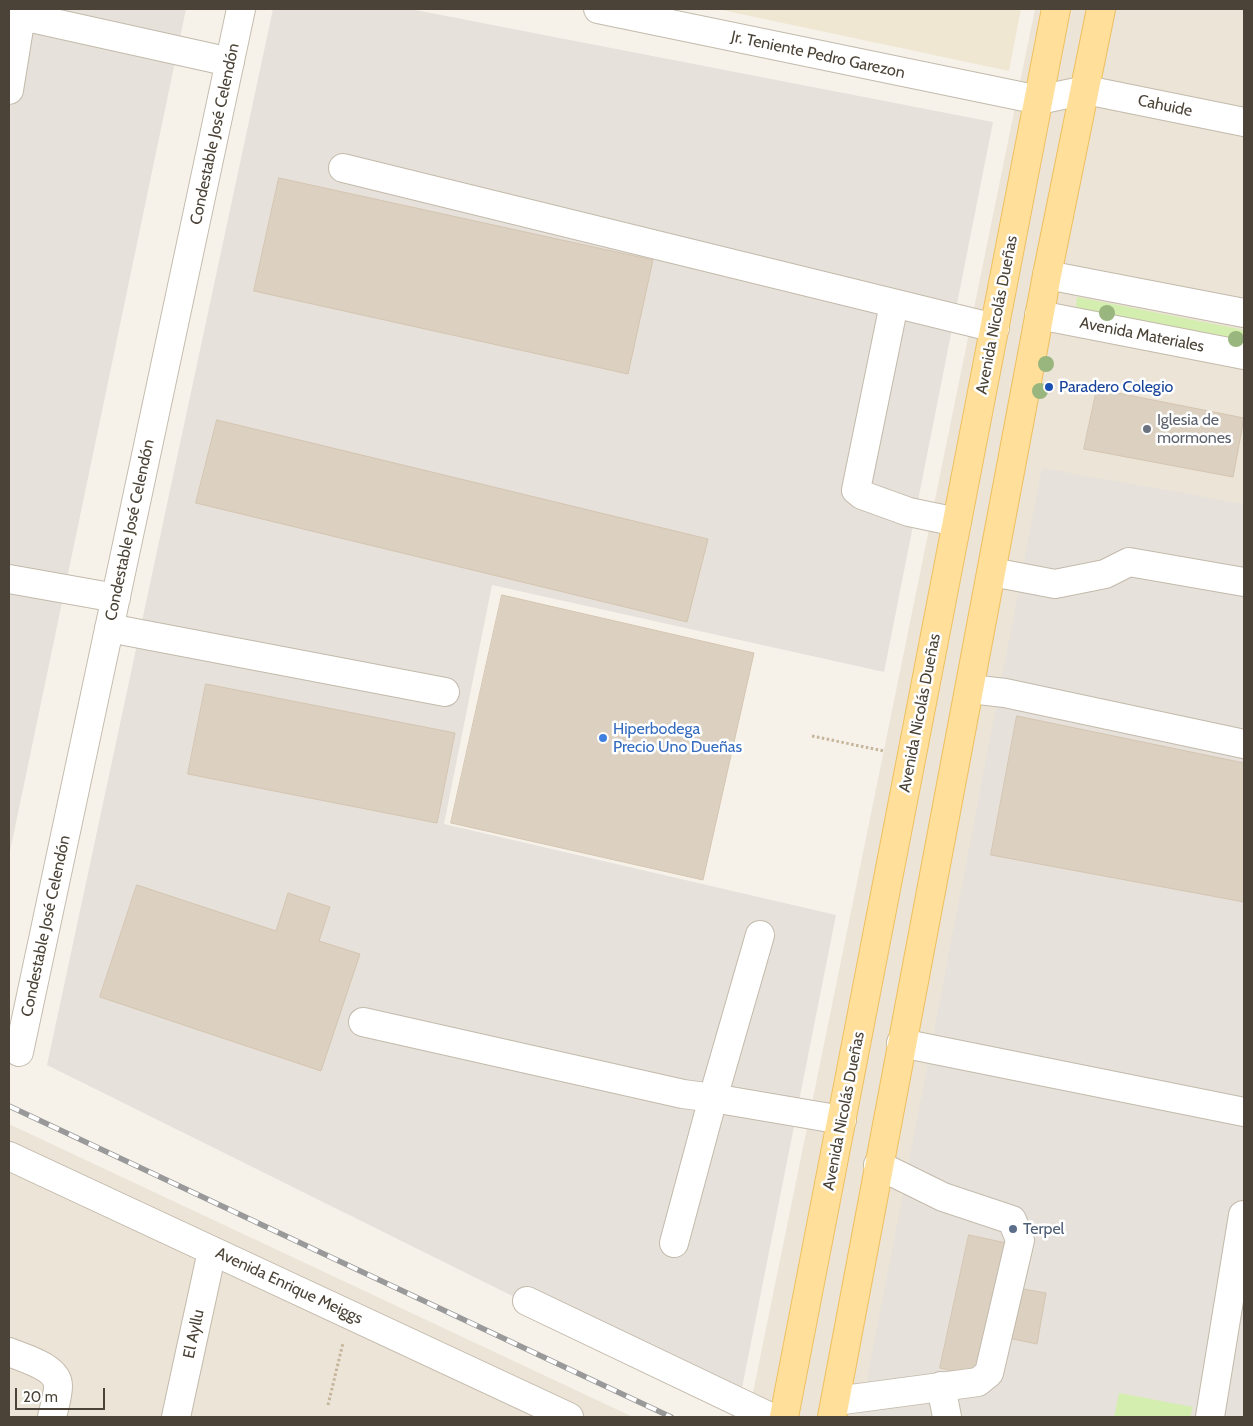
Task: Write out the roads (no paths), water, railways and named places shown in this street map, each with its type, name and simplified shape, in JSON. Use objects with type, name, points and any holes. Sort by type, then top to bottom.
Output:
[{"type":"main road","name":"Avenida Nicolás Dueñas","points":[[784,1417],[1056,9]]},
{"type":"main road","points":[[834,1409],[901,1043],[970,689],[1039,315],[1101,9]]},
{"type":"street","name":"Condestable José Celendón","points":[[19,1052],[241,9]]},
{"type":"street","name":"Jr. Teniente Pedro Garezon","points":[[598,9],[1039,100]]},
{"type":"street","points":[[9,90],[15,14],[230,62]]},
{"type":"street","points":[[1039,100],[1086,90]]},
{"type":"street","name":"Cahuide","points":[[1086,90],[1244,122]]},
{"type":"street","points":[[343,168],[995,328]]},
{"type":"street","points":[[1047,275],[1244,313]]},
{"type":"street","points":[[894,304],[856,490],[862,495],[909,512],[957,522]]},
{"type":"street","name":"Avenida Materiales","points":[[1039,315],[1244,355]]},
{"type":"street","points":[[992,572],[1055,584],[1105,574],[1129,562],[1244,582]]},
{"type":"street","points":[[9,579],[116,598]]},
{"type":"street","points":[[109,628],[445,692]]},
{"type":"street","points":[[970,689],[1006,693],[1244,744]]},
{"type":"street","points":[[674,1243],[760,935]]},
{"type":"street","points":[[363,1022],[683,1094],[842,1120]]},
{"type":"street","points":[[901,1043],[1244,1112]]},
{"type":"street","name":"Avenida Enrique Meiggs","points":[[9,1156],[568,1417]]},
{"type":"street","points":[[834,1409],[941,1386],[978,1382],[989,1373],[1020,1240],[1012,1220],[943,1197],[878,1166]]},
{"type":"street","points":[[1210,1417],[1243,1215]]},
{"type":"street","name":"El Ayllu","points":[[176,1417],[212,1251]]},
{"type":"street","points":[[527,1301],[770,1417]]},
{"type":"street","points":[[9,1352],[50,1372],[57,1379],[58,1386],[52,1417]]},
{"type":"street","points":[[941,1386],[946,1417]]},
{"type":"railway","points":[[9,1106],[671,1417]]},
{"type":"place","name":"Paradero Colegio","points":[[1049,387]]},
{"type":"place","name":"Iglesia de mormones","points":[[1147,429]]},
{"type":"place","name":"Hiperbodega Precio Uno Dueñas","points":[[603,738]]},
{"type":"place","name":"Terpel","points":[[1013,1229]]}]
